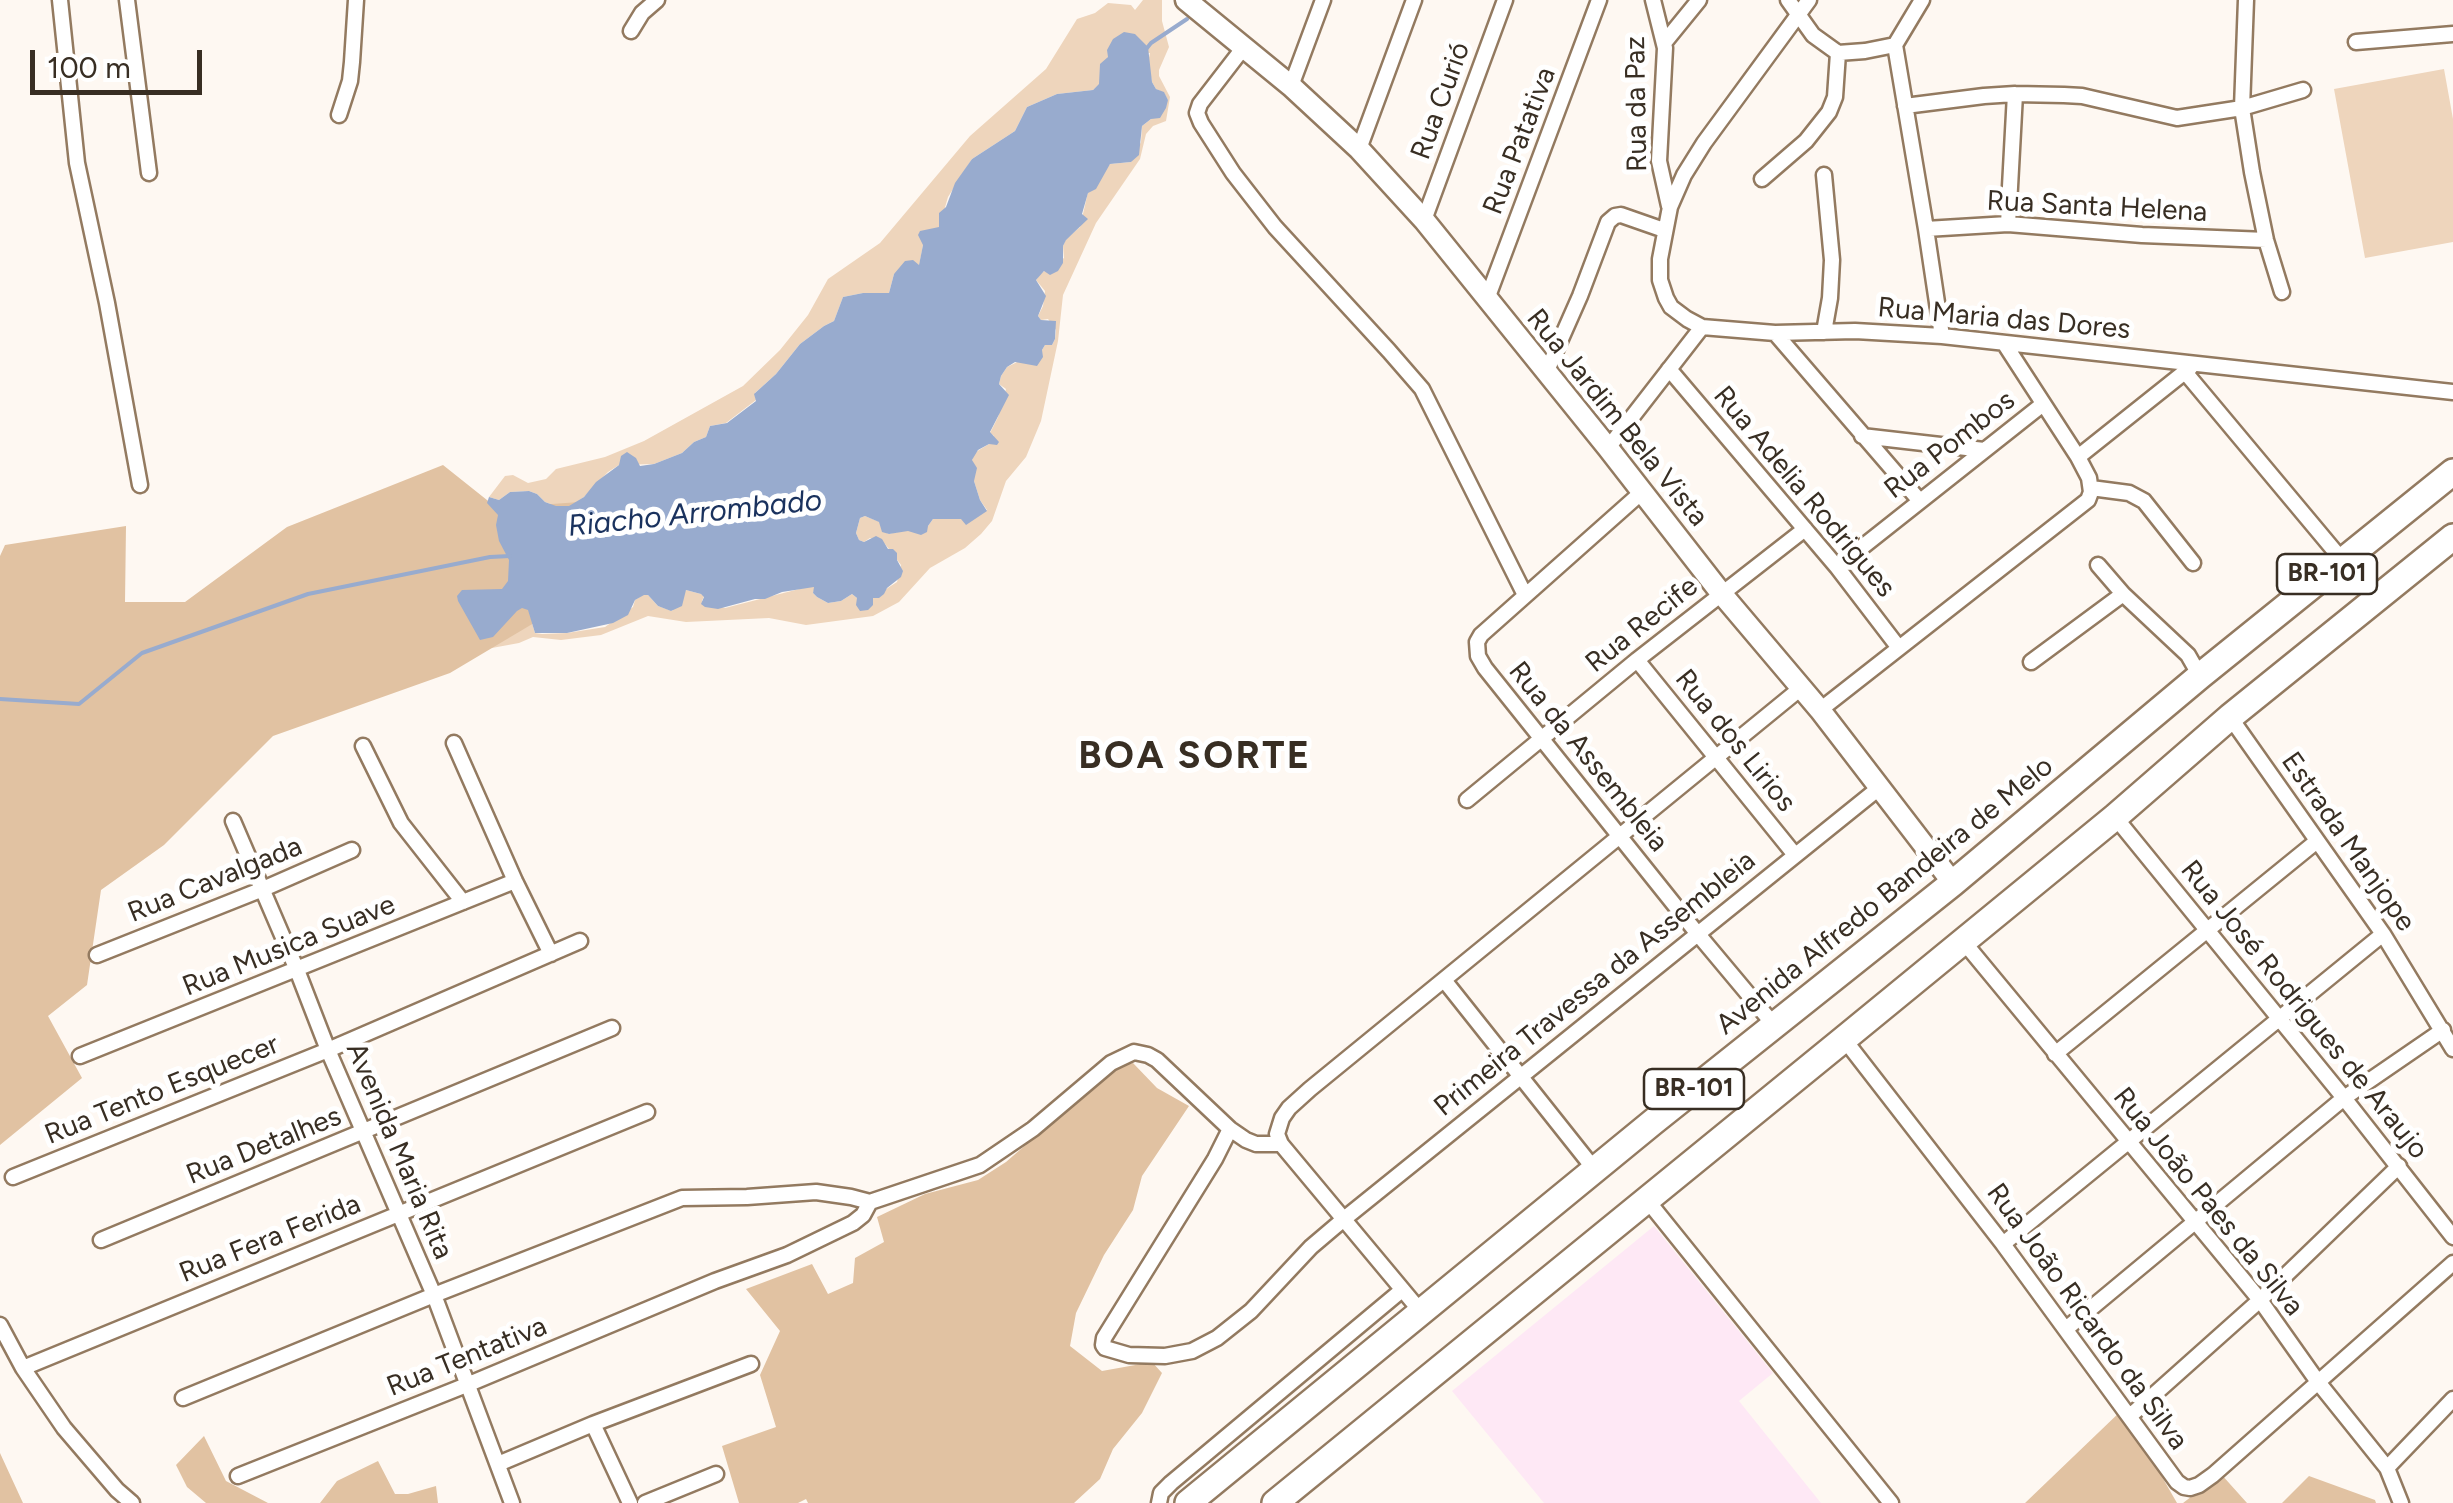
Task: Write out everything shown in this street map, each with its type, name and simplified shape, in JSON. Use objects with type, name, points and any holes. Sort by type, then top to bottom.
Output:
[{"type":"highway","name":"BR-101","points":[[2200,676],[2453,472]]},
{"type":"highway","name":"BR-101","points":[[1290,1495],[2453,537]]},
{"type":"highway","name":"Avenida Alfredo Bandeira de Melo","points":[[1188,1503],[1594,1170],[1953,883],[2200,676]]},
{"type":"main road","name":"Rua Jardim Bela Vista","points":[[1186,0],[1291,86],[1359,149],[1424,220],[1721,593],[1820,710],[1953,883]]},
{"type":"street","points":[[60,0],[77,164],[108,303],[140,485]]},
{"type":"street","points":[[127,0],[149,174]]},
{"type":"street","points":[[339,115],[350,81],[356,0]]},
{"type":"street","points":[[630,31],[657,0]]},
{"type":"street","points":[[1291,86],[1322,0]]},
{"type":"street","points":[[1359,149],[1414,0]]},
{"type":"street","name":"Rua Curió","points":[[1424,220],[1505,0]]},
{"type":"street","name":"Rua Patativa","points":[[1488,299],[1599,0]]},
{"type":"street","name":"Rua da Paz","points":[[1653,0],[1664,43],[1659,161],[1670,206]]},
{"type":"street","points":[[1664,43],[1699,0]]},
{"type":"street","points":[[1788,0],[1819,40],[1838,53],[1895,46]]},
{"type":"street","points":[[1608,448],[1702,327],[1678,314],[1661,287],[1660,259],[1670,206],[1704,143],[1808,0]]},
{"type":"street","points":[[1922,0],[1895,46],[1942,336]]},
{"type":"street","points":[[2246,0],[2242,108],[2266,240],[2282,292]]},
{"type":"street","points":[[2356,42],[2453,34]]},
{"type":"street","points":[[1244,47],[1202,101],[1198,117],[1233,173],[1275,227],[1390,350],[1422,390],[1525,594]]},
{"type":"street","points":[[1762,179],[1806,141],[1829,112],[1835,97],[1838,53]]},
{"type":"street","points":[[1905,106],[2015,94],[2082,96],[2177,118],[2242,108],[2303,90]]},
{"type":"street","points":[[2008,224],[2015,94]]},
{"type":"street","points":[[1824,176],[1832,260],[1824,332]]},
{"type":"street","points":[[1546,373],[1608,222],[1621,215],[1664,230]]},
{"type":"street","name":"Rua Santa Helena","points":[[1926,228],[2008,224],[2266,240]]},
{"type":"street","name":"Rua Maria das Dores","points":[[1702,327],[1775,333],[1856,331],[1942,336],[2191,367],[2453,392]]},
{"type":"street","points":[[1775,333],[1919,500]]},
{"type":"street","points":[[2004,343],[2043,404]]},
{"type":"street","points":[[2078,457],[2191,367],[2343,560]]},
{"type":"street","name":"Rua Adelia Rodrigues","points":[[1669,369],[1837,566],[1899,648]]},
{"type":"street","name":"Rua Pombos","points":[[1837,566],[2043,404],[2078,457],[2091,488]]},
{"type":"street","points":[[1862,436],[1984,450]]},
{"type":"street","points":[[1820,710],[2084,505],[2091,488],[2129,493],[2144,501],[2193,563]]},
{"type":"street","name":"Rua da Assembleia","points":[[1642,492],[1481,634],[1477,649],[1485,668],[1774,1025]]},
{"type":"street","name":"Rua Recife","points":[[1467,800],[1636,660],[1805,529]]},
{"type":"street","points":[[2098,565],[2188,655],[2200,676]]},
{"type":"street","points":[[2031,662],[2123,594]]},
{"type":"street","name":"Rua dos Lirios","points":[[1636,660],[1795,855]]},
{"type":"street","points":[[1422,1313],[1277,1138],[1278,1127],[1289,1108],[1801,688]]},
{"type":"street","name":"Estrada Manjope","points":[[2230,717],[2382,934],[2453,1049]]},
{"type":"street","points":[[454,743],[550,954]]},
{"type":"street","points":[[363,746],[401,823],[463,902]]},
{"type":"street","name":"Primeira Travessa da Assembleia","points":[[1230,1130],[1104,1338],[1105,1348],[1165,1356],[1192,1351],[1217,1338],[1251,1311],[1311,1247],[1878,788]]},
{"type":"street","name":"Rua José Rodrigues de Araujo","points":[[2115,816],[2453,1237]]},
{"type":"street","name":"Avenida Maria Rita","points":[[233,820],[434,1295],[512,1503]]},
{"type":"street","points":[[2054,1054],[2317,841]]},
{"type":"street","name":"Rua Cavalgada","points":[[96,955],[352,850]]},
{"type":"street","name":"Rua Musica Suave","points":[[80,1056],[515,881]]},
{"type":"street","points":[[2003,1244],[2382,934]]},
{"type":"street","name":"Rua Tento Esquecer","points":[[14,1177],[328,1050],[580,940]]},
{"type":"street","name":"Rua João Paes da Silva","points":[[1964,941],[2260,1300],[2318,1382],[2387,1468],[2401,1503]]},
{"type":"street","points":[[1444,980],[1594,1170]]},
{"type":"street","name":"Rua Detalhes","points":[[101,1240],[612,1028]]},
{"type":"street","points":[[2066,1328],[2344,1098],[2443,1030]]},
{"type":"street","name":"Rua João Ricardo da Silva","points":[[1844,1039],[2003,1244],[2177,1482],[2190,1488],[2213,1475],[2453,1263]]},
{"type":"street","points":[[183,1398],[682,1198],[816,1192],[870,1202],[980,1165],[1033,1129],[1127,1054],[1143,1054],[1157,1060],[1230,1130],[1246,1140],[1281,1144]]},
{"type":"street","name":"Rua Fera Ferida","points":[[22,1368],[647,1112]]},
{"type":"street","points":[[2130,1416],[2260,1300],[2399,1166]]},
{"type":"street","points":[[1647,1200],[1891,1503]]},
{"type":"street","name":"Rua Tentativa","points":[[238,1476],[787,1255],[838,1231],[862,1215],[870,1202]]},
{"type":"street","points":[[1160,1503],[1161,1493],[1171,1482],[1402,1290]]},
{"type":"street","points":[[0,1325],[22,1368],[64,1428],[116,1490],[132,1503]]},
{"type":"street","points":[[498,1464],[751,1364]]},
{"type":"street","points":[[2387,1468],[2453,1399]]},
{"type":"street","points":[[593,1424],[630,1503]]},
{"type":"street","points":[[645,1503],[716,1474]]},
{"type":"shaded area","points":[[1143,0],[1162,0],[1162,21],[1169,47],[1159,76],[1170,97],[1166,121],[1146,134],[1140,159],[1096,223],[1063,295],[1041,421],[1026,457],[1006,481],[992,521],[981,534],[930,568],[899,602],[873,616],[806,625],[769,618],[686,622],[648,616],[601,635],[561,640],[533,637],[481,650],[528,609],[535,633],[542,634],[605,627],[644,594],[672,611],[686,590],[704,596],[702,601],[725,608],[807,587],[815,587],[813,593],[828,603],[852,594],[872,598],[897,582],[901,565],[885,544],[870,538],[859,540],[856,533],[860,518],[880,522],[888,534],[928,526],[933,519],[961,519],[987,510],[974,481],[972,460],[974,453],[994,436],[990,433],[1006,389],[999,384],[1001,376],[1007,367],[1045,345],[1052,345],[1055,339],[1056,330],[1048,319],[1038,316],[1045,291],[1036,280],[1064,258],[1063,246],[1080,227],[1088,192],[1110,164],[1131,162],[1141,142],[1142,126],[1168,100],[1152,82],[1150,53],[1108,57],[1100,84],[1093,90],[1057,94],[1027,107],[1015,131],[972,159],[948,197],[939,228],[923,245],[919,266],[894,274],[889,293],[843,297],[834,321],[800,344],[755,393],[756,400],[726,423],[710,426],[706,437],[682,453],[654,464],[619,465],[574,504],[556,506],[529,491],[510,492],[499,500],[489,497],[505,476],[513,475],[528,483],[546,479],[556,469],[605,457],[644,441],[743,386],[808,315],[828,279],[880,243],[970,136],[1046,69],[1077,19],[1108,3],[1131,5],[1135,10]]},
{"type":"shaded area","points":[[2444,69],[2453,119],[2453,242],[2365,258],[2334,89]]},
{"type":"shaded area","points":[[443,465],[497,508],[593,501],[539,620],[450,673],[273,736],[164,845],[101,890],[87,985],[48,1016],[82,1078],[0,1145],[0,556],[5,545],[126,526],[125,602],[185,602],[287,527]]},
{"type":"shaded area","points":[[1133,1063],[1157,1088],[1189,1106],[1142,1176],[1133,1210],[1104,1255],[1076,1313],[1070,1346],[1102,1371],[1152,1362],[1162,1373],[1142,1413],[1113,1449],[1100,1479],[1074,1503],[808,1503],[806,1499],[798,1503],[739,1503],[722,1446],[776,1427],[760,1375],[780,1331],[746,1289],[812,1264],[828,1294],[853,1283],[855,1258],[884,1242],[877,1217],[925,1194],[978,1180],[1006,1162],[1114,1068]]},
{"type":"shaded area","points":[[1654,1226],[1773,1373],[1739,1401],[1821,1503],[1544,1503],[1452,1391]]},
{"type":"shaded area","points":[[2123,1409],[2177,1503],[2025,1503]]},
{"type":"shaded area","points":[[204,1436],[226,1481],[268,1503],[206,1503],[187,1487],[176,1465]]},
{"type":"shaded area","points":[[0,1453],[23,1503],[0,1503]]},
{"type":"shaded area","points":[[378,1461],[395,1494],[436,1486],[438,1503],[320,1503],[337,1481]]},
{"type":"shaded area","points":[[2221,1474],[2247,1503],[2183,1503]]},
{"type":"shaded area","points":[[2309,1476],[2375,1500],[2376,1503],[2282,1503]]},
{"type":"water","points":[[1124,32],[1135,34],[1148,47],[1152,82],[1164,92],[1166,108],[1160,118],[1142,126],[1139,155],[1131,162],[1110,164],[1096,189],[1088,193],[1082,214],[1088,219],[1066,240],[1058,271],[1050,275],[1044,271],[1036,280],[1046,296],[1038,316],[1041,320],[1056,321],[1055,339],[1052,345],[1045,345],[1037,366],[1015,362],[1001,376],[999,384],[1009,395],[990,432],[999,442],[978,450],[972,460],[977,468],[974,481],[987,511],[966,525],[961,519],[933,519],[921,535],[908,531],[889,534],[882,532],[879,522],[860,518],[856,533],[859,540],[864,542],[876,536],[882,539],[888,549],[897,553],[903,571],[884,594],[873,598],[868,610],[860,611],[852,594],[828,603],[813,593],[814,587],[718,609],[705,607],[701,594],[686,590],[682,606],[671,611],[644,595],[635,600],[628,615],[613,623],[567,633],[535,633],[528,610],[522,608],[493,637],[480,640],[457,596],[462,590],[502,589],[508,581],[509,560],[499,541],[498,515],[487,503],[489,497],[499,500],[510,492],[529,491],[545,502],[569,506],[619,465],[621,456],[627,452],[640,466],[654,464],[682,453],[706,437],[710,426],[727,423],[756,401],[754,394],[800,344],[834,321],[843,297],[889,293],[894,274],[905,261],[913,260],[919,265],[923,245],[920,231],[939,227],[939,213],[972,159],[1015,131],[1027,107],[1057,94],[1093,90],[1099,84],[1100,64],[1108,57],[1107,50],[1113,39]]},
{"type":"waterway","name":"Riacho Arrombado","points":[[1147,48],[1187,19]]},
{"type":"waterway","name":"Riacho Arrombado","points":[[0,699],[79,704],[142,653],[308,594],[510,556]]},
{"type":"district","name":"BOA SORTE","points":[[1195,757]]}]
